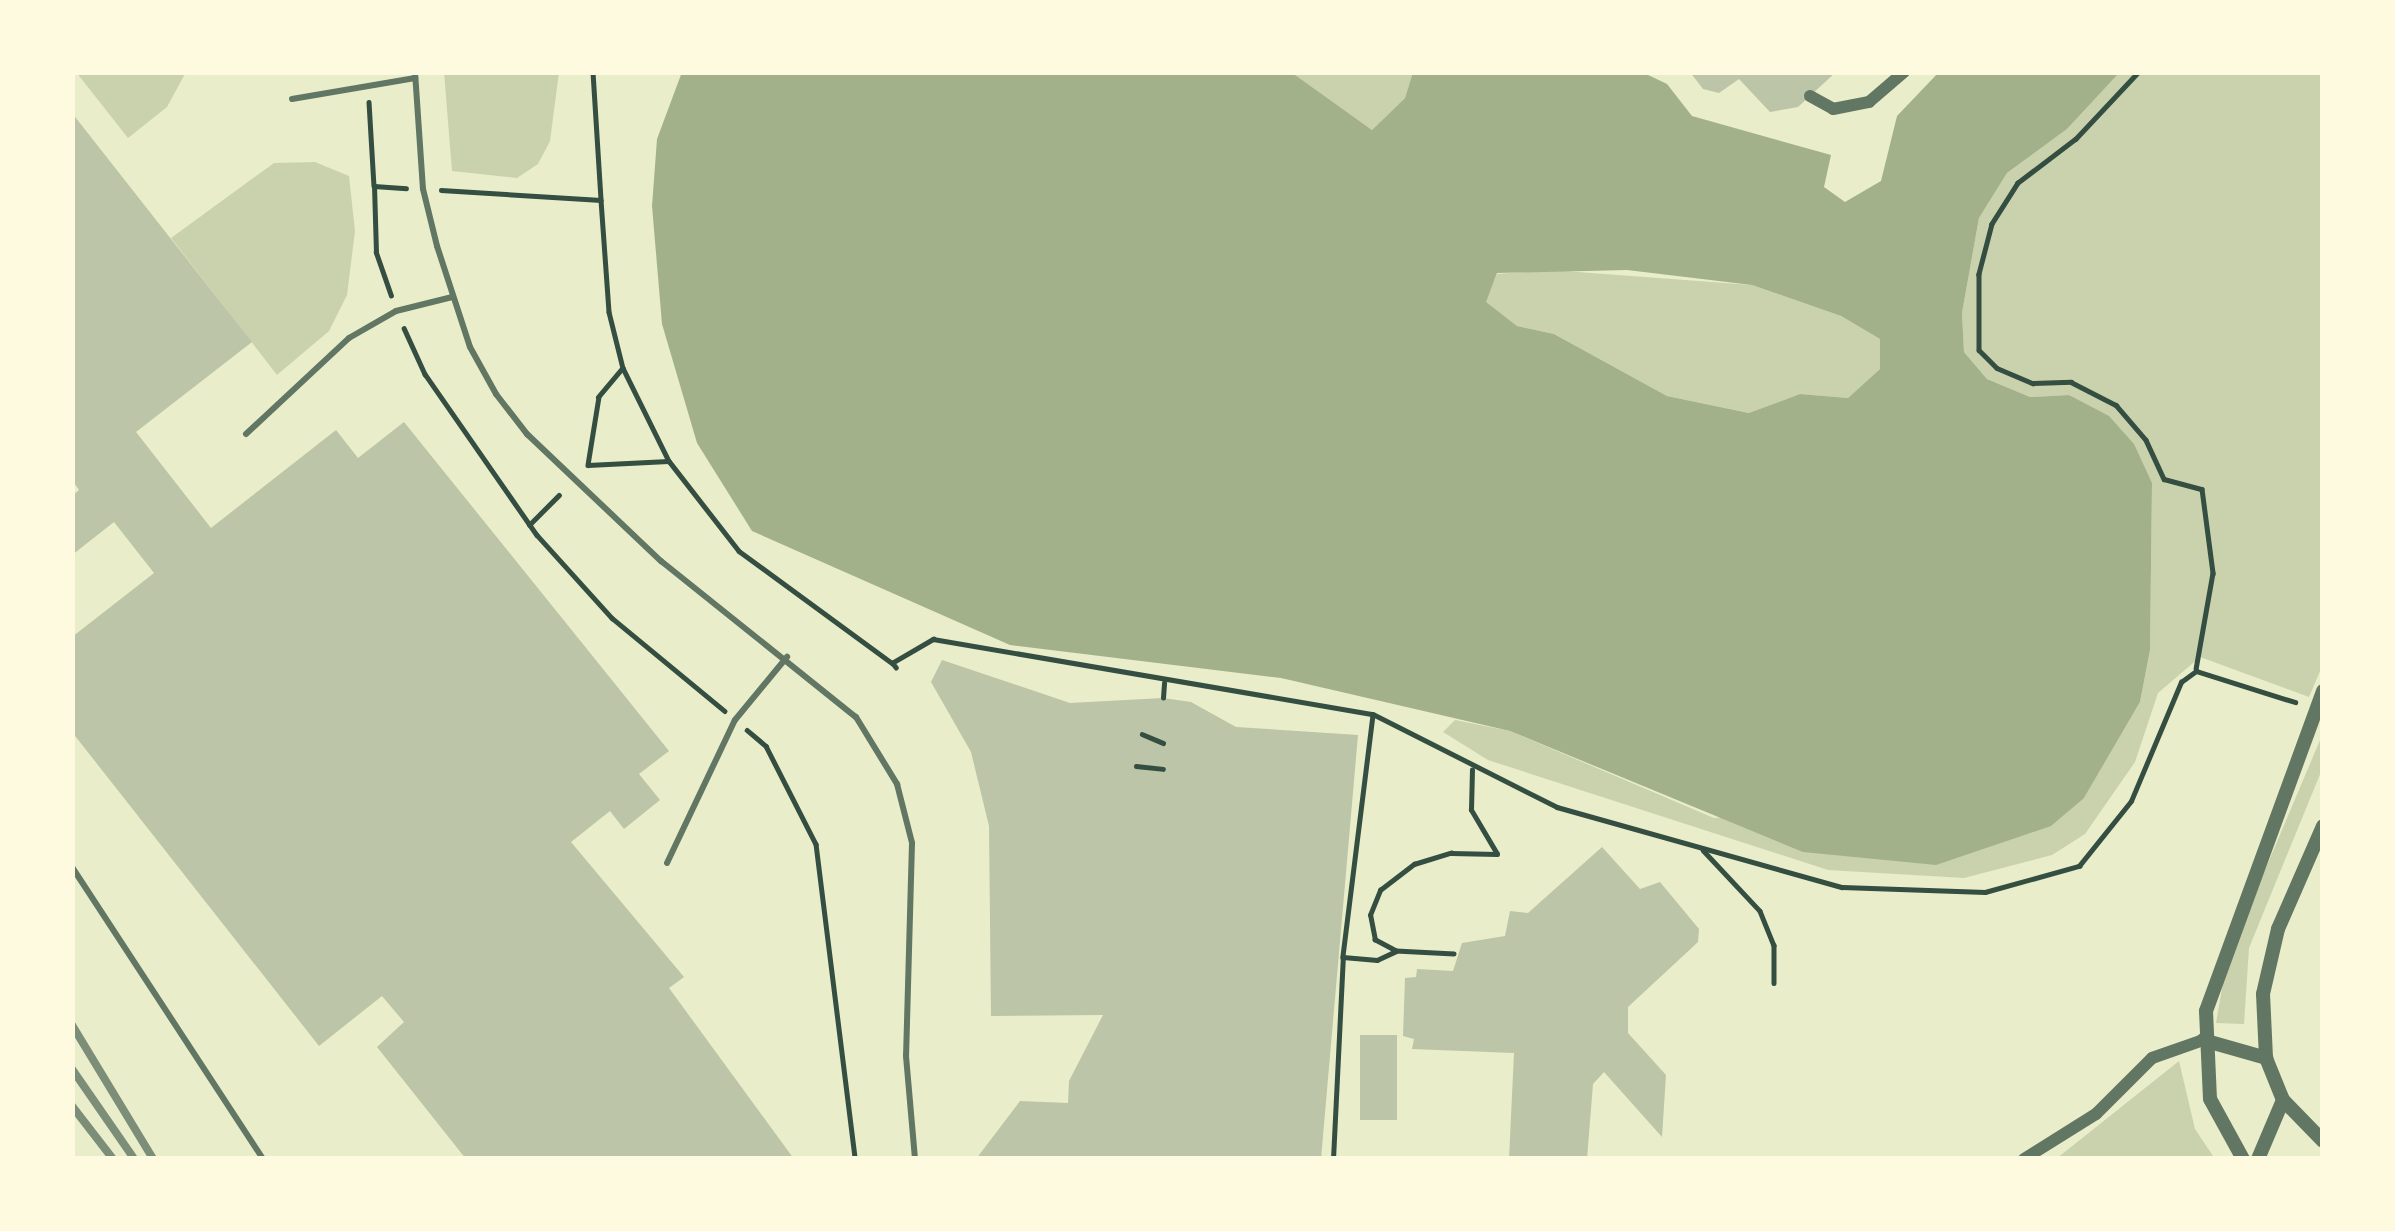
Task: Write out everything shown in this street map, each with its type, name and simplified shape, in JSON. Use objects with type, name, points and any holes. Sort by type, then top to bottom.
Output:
[{"type":"street","points":[[1810,96],[1833,109],[1869,102],[1904,72]]},
{"type":"street","points":[[2243,1159],[2210,1099],[2203,1040],[2212,981],[2323,692]]},
{"type":"street","points":[[2323,826],[2265,967],[2266,1058],[2283,1100],[2323,1141]]},
{"type":"street","points":[[2024,1159],[2096,1114],[2152,1058],[2203,1040],[2266,1058]]},
{"type":"street","points":[[2258,1159],[2283,1100]]},
{"type":"lane","points":[[292,99],[415,75],[423,189],[452,297],[470,347],[527,434],[661,561],[788,657],[856,717],[904,806],[911,843],[906,1056],[915,1159]]},
{"type":"lane","points":[[246,434],[349,338],[396,311],[452,297]]},
{"type":"lane","points":[[667,863],[735,719],[788,657]]},
{"type":"lane","points":[[72,866],[263,1159]]},
{"type":"path","points":[[593,72],[609,312],[622,368],[670,461],[739,551],[894,666],[933,638],[1165,683],[1373,715],[1472,770],[1557,807],[1842,887],[1985,892],[2079,866],[2131,801],[2181,682],[2195,671],[2213,573],[2202,489],[2164,479],[2146,440],[2116,405],[2071,382],[2015,376],[1979,350],[1979,274],[1992,224],[2018,183],[2076,140],[2139,72]]},
{"type":"path","points":[[365,85],[376,254],[424,374],[529,525],[612,618],[766,746],[816,844],[855,1159]]},
{"type":"path","points":[[374,186],[601,200]]},
{"type":"path","points":[[622,368],[599,397],[588,465],[670,461]]},
{"type":"path","points":[[529,525],[559,495]]},
{"type":"path","points":[[2195,671],[2317,710]]},
{"type":"path","points":[[1163,698],[1165,683]]},
{"type":"path","points":[[1333,1159],[1342,957],[1373,715]]},
{"type":"path","points":[[1142,734],[1163,743]]},
{"type":"path","points":[[1136,766],[1162,770]]},
{"type":"path","points":[[1454,954],[1396,950],[1376,940],[1370,915],[1380,890],[1432,858],[1497,854],[1472,810],[1472,770]]},
{"type":"path","points":[[1699,847],[1760,911],[1774,946],[1774,982]]},
{"type":"path","points":[[1342,957],[1377,960],[1396,950]]},
{"type":"shaded area","points":[[76,72],[186,72],[167,107],[128,138]]},
{"type":"shaded area","points":[[444,72],[559,72],[550,141],[538,164],[517,178],[452,171]]},
{"type":"shaded area","points":[[682,72],[1291,72],[1372,130],[1405,98],[1413,72],[1642,72],[1667,84],[1692,116],[1831,155],[1824,187],[1845,202],[1881,181],[1897,116],[1939,72],[2120,72],[2067,129],[2007,173],[1979,218],[1962,313],[1964,352],[1987,379],[2030,397],[2069,395],[2109,416],[2134,444],[2152,483],[2150,650],[2140,702],[2084,798],[2051,826],[1936,865],[1803,852],[1510,731],[1281,678],[1010,645],[752,531],[697,443],[662,324],[652,206],[657,139]],"holes":[[[1627,270],[1752,285],[1841,316],[1880,339],[1880,369],[1848,398],[1800,394],[1749,413],[1667,396],[1554,334],[1517,326],[1486,302],[1497,273]]]},
{"type":"shaded area","points":[[1291,72],[1413,72],[1405,98],[1372,130]]},
{"type":"shaded area","points":[[2120,72],[2323,72],[2323,664],[2309,697],[2200,657],[2158,693],[2135,762],[2085,834],[2052,855],[1964,878],[1828,870],[1488,760],[1443,732],[1455,720],[1510,731],[1714,818],[2084,798],[2140,702],[2150,650],[2152,483],[2070,395],[2030,397],[1987,379],[1964,352],[1962,313],[1979,218],[2007,173],[2067,129]]},
{"type":"shaded area","points":[[315,162],[349,176],[355,231],[347,295],[329,331],[277,375],[171,238],[274,163]]},
{"type":"shaded area","points":[[1551,270],[1752,285],[1841,316],[1880,339],[1880,369],[1848,398],[1800,394],[1750,413],[1667,396],[1554,334],[1517,326],[1485,302],[1497,274]]},
{"type":"shaded area","points":[[2323,733],[2323,767],[2249,948],[2244,1024],[2216,1023],[2227,960]]},
{"type":"shaded area","points":[[2179,1061],[2195,1129],[2215,1159],[2056,1159]]},
{"type":"building","points":[[1690,72],[1836,72],[1798,107],[1770,112],[1739,79],[1719,93],[1703,89]]},
{"type":"building","points":[[72,113],[252,342],[136,432],[211,528],[336,430],[358,458],[404,422],[669,751],[639,774],[660,800],[624,829],[610,811],[571,842],[684,977],[669,988],[794,1159],[466,1159],[377,1047],[404,1022],[382,996],[319,1046],[72,732],[72,637],[154,573],[114,522],[72,555],[72,496],[79,490],[72,480]]},
{"type":"building","points":[[942,660],[1070,703],[1163,698],[1191,702],[1236,727],[1358,735],[1321,1159],[976,1159],[1020,1101],[1068,1103],[1069,1081],[1103,1015],[991,1016],[989,826],[971,752],[931,682]]},
{"type":"building","points":[[1602,847],[1640,889],[1660,882],[1699,929],[1698,942],[1628,1007],[1628,1033],[1666,1075],[1662,1137],[1604,1072],[1593,1084],[1587,1159],[1509,1159],[1514,1053],[1412,1049],[1414,1039],[1403,1036],[1405,978],[1416,977],[1417,969],[1453,971],[1462,943],[1505,936],[1510,911],[1528,913]]},
{"type":"building","points":[[1360,1035],[1397,1035],[1397,1120],[1360,1120]]},
{"type":"railway","points":[[72,1025],[153,1159]]},
{"type":"railway","points":[[72,1069],[133,1157]]},
{"type":"railway","points":[[72,1106],[113,1159]]}]
